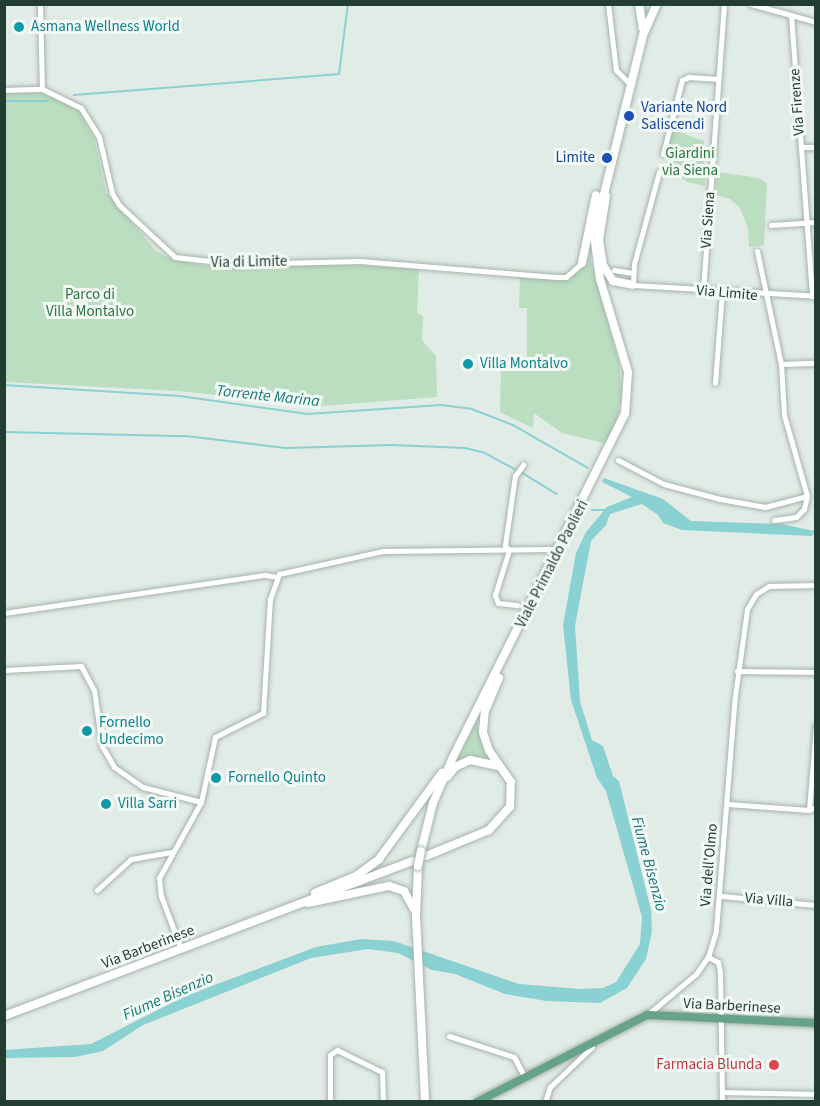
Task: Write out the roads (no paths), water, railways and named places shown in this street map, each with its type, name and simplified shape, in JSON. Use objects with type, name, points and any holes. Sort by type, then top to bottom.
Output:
[{"type":"main road","name":"Viale Primaldo Paolieri","points":[[639,4],[643,35]]},
{"type":"main road","name":"Viale Primaldo Paolieri","points":[[425,1101],[416,863],[424,853],[438,790],[453,757],[623,423],[628,372],[594,250],[596,220],[643,35],[657,4]]},
{"type":"main road","points":[[582,263],[596,195],[605,181]]},
{"type":"main road","points":[[605,181],[601,260],[611,280],[633,285]]},
{"type":"main road","points":[[424,853],[482,834],[504,816],[513,789],[489,751],[482,727],[507,651]]},
{"type":"main road","points":[[301,903],[362,873],[379,859],[453,757]]},
{"type":"main road","points":[[438,790],[453,770],[465,762],[481,760],[501,767]]},
{"type":"main road","points":[[301,903],[416,863]]},
{"type":"main road","points":[[301,903],[326,901],[372,886],[392,886],[407,895],[417,920]]},
{"type":"main road","name":"Via Barberinese","points":[[4,1016],[301,903]]},
{"type":"main road","name":"Via Barberinese","points":[[647,1015],[816,1023]]},
{"type":"main road","name":"Via dell'Olmo","points":[[477,1101],[647,1015]]},
{"type":"street","points":[[40,4],[42,89]]},
{"type":"street","points":[[608,4],[616,70],[630,84]]},
{"type":"street","name":"Via Siena","points":[[703,290],[724,4]]},
{"type":"street","points":[[751,4],[816,22]]},
{"type":"street","name":"Via Firenze","points":[[791,15],[814,296]]},
{"type":"street","points":[[663,154],[682,80],[689,77],[718,79]]},
{"type":"street","name":"Via di Limite","points":[[4,90],[42,89],[68,98],[93,122],[112,193],[119,205],[175,257],[227,264],[360,261],[555,277],[569,275],[582,263]]},
{"type":"street","points":[[801,147],[816,147]]},
{"type":"street","points":[[633,285],[633,273],[659,172]]},
{"type":"street","points":[[771,225],[816,222]]},
{"type":"street","points":[[757,251],[765,295],[814,296]]},
{"type":"street","points":[[614,270],[633,273]]},
{"type":"street","name":"Via Limite","points":[[633,285],[765,295],[781,364],[787,426],[805,478],[807,496]]},
{"type":"street","points":[[715,384],[722,292]]},
{"type":"street","points":[[781,364],[816,363]]},
{"type":"street","points":[[618,460],[664,484],[720,499],[765,507],[807,496]]},
{"type":"street","points":[[517,605],[498,603],[495,596],[508,550],[505,545],[516,476],[523,465]]},
{"type":"street","points":[[774,520],[800,514],[807,496]]},
{"type":"street","points":[[4,612],[265,575],[276,577],[284,572],[383,551],[552,549]]},
{"type":"street","points":[[181,949],[159,885],[171,852],[201,802],[214,739],[224,730],[256,719],[263,713],[270,599],[276,577]]},
{"type":"street","name":"Via dell'Olmo","points":[[647,1015],[689,982],[708,957],[722,896],[737,671],[744,619],[751,602],[759,591],[772,585],[816,585]]},
{"type":"street","points":[[4,670],[81,666],[94,690],[102,746],[114,767],[143,787],[201,802]]},
{"type":"street","points":[[737,671],[816,672]]},
{"type":"street","points":[[809,810],[816,725]]},
{"type":"street","points":[[728,804],[809,810],[816,807]]},
{"type":"street","points":[[97,890],[130,859],[171,852]]},
{"type":"street","name":"Via Villa","points":[[722,896],[816,905]]},
{"type":"street","points":[[708,957],[719,965],[722,1019],[722,1101]]},
{"type":"street","points":[[449,1036],[514,1057],[524,1077]]},
{"type":"street","points":[[545,1101],[550,1087],[602,1036]]},
{"type":"street","points":[[330,1101],[330,1055],[337,1050],[382,1072],[383,1101]]},
{"type":"street","points":[[567,1055],[572,1064]]},
{"type":"street","points":[[723,1092],[816,1094]]},
{"type":"water","name":"Fiume Bisenzio","points":[[604,478],[663,499],[691,521],[781,524],[815,531],[812,536],[682,530],[663,523],[658,515],[642,504],[610,514],[606,525],[591,541],[575,626],[580,701],[592,740],[603,746],[613,776],[619,781],[651,910],[652,931],[646,959],[627,988],[600,1003],[546,1001],[505,994],[455,974],[432,970],[398,953],[368,949],[311,958],[143,1025],[103,1051],[75,1057],[5,1058],[4,1050],[91,1044],[185,996],[316,947],[361,939],[394,941],[519,984],[580,989],[603,988],[616,982],[640,944],[642,917],[606,791],[597,778],[571,700],[563,625],[576,553],[586,532],[607,507],[632,497],[602,482]]},
{"type":"waterway","points":[[74,95],[339,74],[348,4]]},
{"type":"waterway","points":[[4,101],[48,101]]},
{"type":"waterway","name":"Torrente Marina","points":[[4,385],[180,396],[308,414],[441,405],[472,409],[513,425],[588,468]]},
{"type":"waterway","points":[[4,432],[186,436],[287,448],[392,445],[465,448],[483,452],[517,470]]},
{"type":"waterway","points":[[521,472],[557,494]]},
{"type":"waterway","points":[[592,510],[606,510]]},
{"type":"place","name":"Asmana Wellness World","points":[[19,27]]},
{"type":"place","name":"Variante Nord Saliscendi","points":[[629,116]]},
{"type":"place","name":"Limite","points":[[607,158]]},
{"type":"place","name":"Villa Montalvo","points":[[468,364]]},
{"type":"place","name":"Fornello Undecimo","points":[[87,731]]},
{"type":"place","name":"Fornello Quinto","points":[[216,778]]},
{"type":"place","name":"Villa Sarri","points":[[106,804]]},
{"type":"place","name":"Farmacia Blunda","points":[[774,1065]]},
{"type":"park label","name":"Giardini via Siena","points":[[690,162]]},
{"type":"park label","name":"Parco di Villa Montalvo","points":[[90,302]]}]
